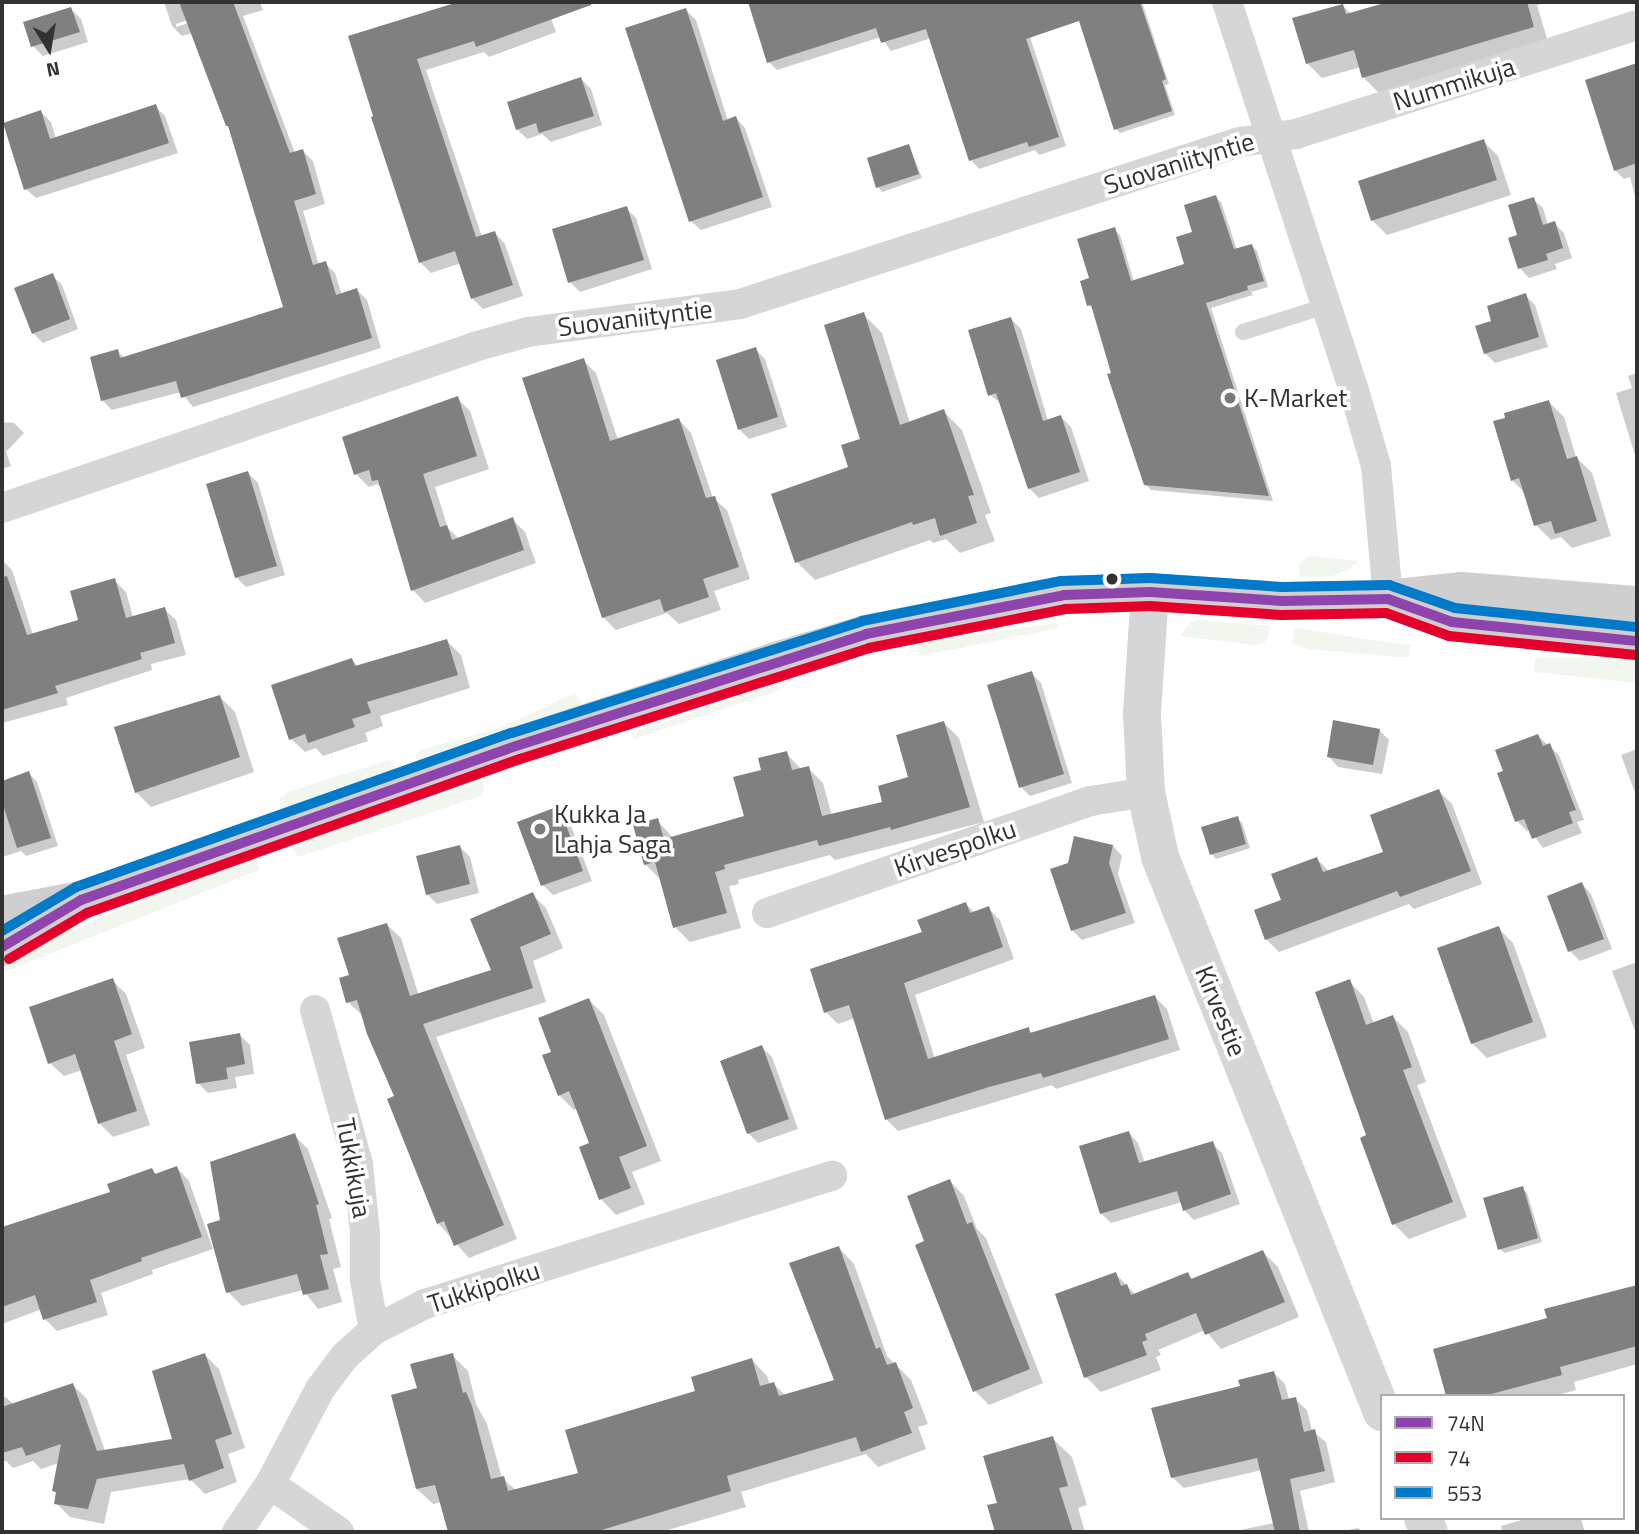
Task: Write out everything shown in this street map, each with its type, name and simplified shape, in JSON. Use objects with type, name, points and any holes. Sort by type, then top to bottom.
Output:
[{"type":"main road","points":[[2,915],[81,900],[516,746],[866,634],[1064,595],[1150,592],[1282,601],[1388,599],[1462,591],[1637,605]]},
{"type":"main road","points":[[1388,599],[1452,622],[1637,641]]},
{"type":"main road","points":[[2,947],[81,900]]},
{"type":"street","points":[[1227,2],[1376,466],[1388,599]]},
{"type":"street","name":"Nummikuja","points":[[1270,135],[1296,135],[1637,25]]},
{"type":"street","name":"Suovaniityntie","points":[[2,508],[474,347],[528,332],[740,304],[1240,142],[1270,135]]},
{"type":"street","name":"Kirvestie","points":[[1150,592],[1142,713],[1146,792],[1160,857],[1380,1407]]},
{"type":"street","name":"Kirvespolku","points":[[767,913],[1091,801],[1146,792]]},
{"type":"street","name":"Tukkikuja","points":[[315,1010],[358,1164],[365,1233],[365,1280],[374,1330]]},
{"type":"street","name":"Tukkipolku","points":[[237,1532],[270,1484],[320,1389],[345,1356],[374,1330],[425,1304],[832,1176]]},
{"type":"street","points":[[270,1484],[339,1532]]},
{"type":"lane","points":[[1243,332],[1326,306]]},
{"type":"shaded area","points":[[1309,556],[1359,561],[1348,570],[1332,576],[1299,577],[1300,563]]},
{"type":"shaded area","points":[[1199,620],[1270,626],[1264,643],[1256,645],[1180,636],[1191,622]]},
{"type":"shaded area","points":[[1058,623],[1059,628],[921,656],[917,643]]},
{"type":"shaded area","points":[[1295,628],[1410,646],[1409,658],[1308,649],[1292,643]]},
{"type":"shaded area","points":[[1609,657],[1637,660],[1637,683],[1534,672],[1535,658]]},
{"type":"shaded area","points":[[778,683],[780,690],[634,739],[632,733]]},
{"type":"shaded area","points":[[575,693],[584,707],[418,762],[415,756],[420,750],[502,727]]},
{"type":"shaded area","points":[[390,760],[397,769],[280,809],[280,798],[290,791]]},
{"type":"shaded area","points":[[482,780],[484,790],[480,796],[298,857],[290,845]]},
{"type":"shaded area","points":[[256,857],[259,870],[2,973],[2,960],[167,890]]},
{"type":"building","points":[[179,2],[233,2],[290,153],[303,149],[316,194],[294,201],[313,265],[326,261],[336,295],[357,288],[372,338],[181,398],[176,381],[101,401],[90,357],[118,349],[120,358],[283,307],[228,126]]},
{"type":"building","points":[[458,2],[591,2],[591,5],[476,47],[474,41],[417,59],[476,237],[495,231],[513,285],[471,299],[455,251],[419,263],[371,117],[373,116],[348,36]]},
{"type":"building","points":[[748,2],[1140,2],[1166,79],[1162,81],[1172,111],[1114,130],[1079,21],[1026,39],[1059,137],[1029,147],[1027,142],[969,161],[926,29],[881,43],[876,28],[767,63]]},
{"type":"building","points":[[1388,2],[1527,2],[1534,27],[1362,78],[1354,50],[1306,64],[1292,18],[1343,4],[1346,14]]},
{"type":"building","points":[[71,7],[80,32],[31,47],[23,22]]},
{"type":"building","points":[[686,8],[723,121],[736,116],[763,197],[689,222],[625,28]]},
{"type":"building","points":[[1637,63],[1637,163],[1614,171],[1585,80]]},
{"type":"building","points":[[581,77],[594,116],[539,133],[536,123],[516,130],[507,102]]},
{"type":"building","points":[[156,104],[169,143],[24,190],[3,123],[41,110],[50,139]]},
{"type":"building","points":[[1484,139],[1497,180],[1371,221],[1358,181]]},
{"type":"building","points":[[909,144],[919,174],[876,188],[867,158]]},
{"type":"building","points":[[1216,195],[1234,249],[1252,244],[1264,281],[1247,286],[1248,290],[1206,303],[1269,496],[1144,485],[1107,374],[1111,373],[1091,305],[1087,306],[1080,281],[1089,278],[1077,239],[1115,227],[1131,281],[1184,264],[1176,237],[1192,232],[1184,205]]},
{"type":"building","points":[[1534,197],[1543,225],[1555,221],[1563,248],[1546,254],[1548,260],[1518,269],[1508,238],[1517,235],[1508,205]]},
{"type":"building","points":[[627,206],[644,260],[568,283],[552,229]]},
{"type":"building","points":[[53,273],[70,319],[32,334],[14,288]]},
{"type":"building","points":[[1526,293],[1539,337],[1484,354],[1475,326],[1491,321],[1487,306]]},
{"type":"building","points":[[864,312],[900,425],[944,409],[974,495],[968,496],[977,523],[940,536],[935,518],[913,525],[912,522],[795,563],[771,494],[848,467],[841,445],[860,439],[824,325]]},
{"type":"building","points":[[1011,317],[1043,421],[1061,415],[1080,472],[1028,489],[996,393],[988,396],[968,330]]},
{"type":"building","points":[[756,347],[778,417],[738,430],[716,360]]},
{"type":"building","points":[[584,358],[610,441],[679,418],[706,498],[715,496],[739,567],[703,579],[709,597],[664,612],[660,599],[602,618],[522,378]]},
{"type":"building","points":[[458,396],[477,456],[423,474],[440,527],[447,525],[452,540],[513,517],[524,550],[411,591],[378,480],[372,481],[369,470],[354,475],[342,437]]},
{"type":"building","points":[[1549,400],[1567,459],[1577,456],[1597,521],[1555,534],[1551,521],[1534,526],[1519,478],[1511,481],[1493,421],[1505,418],[1504,413]]},
{"type":"building","points":[[248,471],[277,566],[235,578],[206,484]]},
{"type":"building","points":[[7,576],[27,635],[78,620],[70,591],[115,578],[126,618],[165,607],[175,643],[140,653],[142,659],[55,686],[58,693],[2,710],[2,577]]},
{"type":"building","points":[[447,639],[458,675],[367,702],[371,713],[352,719],[355,727],[308,743],[305,734],[289,740],[271,685],[352,658],[355,666]]},
{"type":"building","points":[[1032,671],[1064,774],[1019,788],[987,685]]},
{"type":"building","points":[[220,695],[240,757],[135,793],[114,727]]},
{"type":"building","points":[[1333,720],[1380,729],[1373,765],[1327,757]]},
{"type":"building","points":[[944,721],[970,807],[891,830],[890,827],[819,846],[817,840],[724,865],[725,869],[715,872],[727,913],[673,928],[655,862],[644,865],[633,825],[658,818],[664,839],[744,816],[733,777],[761,770],[758,758],[787,751],[792,770],[809,766],[822,816],[882,802],[878,786],[908,777],[896,735]]},
{"type":"building","points":[[1538,734],[1543,746],[1550,743],[1576,810],[1569,812],[1573,823],[1532,839],[1524,819],[1515,822],[1497,773],[1503,771],[1495,750]]},
{"type":"building","points":[[29,771],[51,838],[17,848],[2,802],[2,781]]},
{"type":"building","points":[[1439,789],[1471,871],[1400,897],[1397,891],[1265,940],[1254,910],[1281,900],[1271,874],[1317,857],[1323,872],[1383,852],[1370,815]]},
{"type":"building","points":[[559,806],[583,871],[541,886],[517,822]]},
{"type":"building","points":[[1238,816],[1246,844],[1210,855],[1201,827]]},
{"type":"building","points":[[1074,836],[1113,845],[1109,863],[1126,913],[1071,931],[1050,869],[1068,863]]},
{"type":"building","points":[[460,845],[470,884],[426,895],[416,856]]},
{"type":"building","points":[[1582,882],[1604,939],[1568,952],[1547,896]]},
{"type":"building","points":[[533,892],[551,934],[520,947],[533,988],[423,1024],[504,1225],[454,1246],[444,1221],[437,1224],[387,1099],[394,1096],[367,1034],[357,1000],[346,1003],[339,978],[349,975],[337,938],[387,923],[410,996],[491,970],[470,919]]},
{"type":"building","points":[[966,902],[970,913],[989,906],[1003,947],[904,983],[928,1059],[1029,1027],[1030,1033],[1155,995],[1169,1039],[1043,1078],[1041,1073],[989,1087],[885,1120],[849,1005],[824,1013],[810,969],[922,932],[917,920]]},
{"type":"building","points":[[1499,926],[1533,1022],[1471,1044],[1437,948]]},
{"type":"building","points":[[113,978],[132,1034],[114,1041],[137,1111],[98,1124],[75,1054],[48,1064],[29,1007]]},
{"type":"building","points":[[1350,979],[1366,1025],[1393,1015],[1412,1067],[1403,1070],[1453,1202],[1392,1225],[1360,1138],[1366,1135],[1315,992]]},
{"type":"building","points":[[589,998],[647,1146],[619,1157],[631,1188],[599,1200],[579,1147],[589,1143],[569,1091],[558,1096],[542,1055],[551,1052],[538,1018]]},
{"type":"building","points":[[240,1033],[245,1064],[226,1068],[228,1079],[196,1084],[189,1042]]},
{"type":"building","points":[[762,1045],[789,1119],[747,1134],[720,1061]]},
{"type":"building","points":[[1129,1131],[1139,1163],[1213,1141],[1231,1194],[1183,1211],[1177,1191],[1100,1214],[1079,1146]]},
{"type":"building","points":[[295,1133],[319,1204],[316,1205],[328,1254],[320,1255],[329,1289],[303,1295],[297,1274],[226,1293],[207,1224],[220,1220],[210,1162]]},
{"type":"building","points":[[177,1166],[202,1237],[141,1258],[142,1261],[90,1280],[97,1302],[43,1320],[35,1295],[2,1307],[2,1227],[110,1192],[107,1184],[152,1168],[155,1174]]},
{"type":"building","points":[[950,1179],[967,1224],[972,1222],[1030,1369],[973,1392],[915,1245],[924,1241],[907,1196]]},
{"type":"building","points":[[1523,1186],[1538,1238],[1498,1250],[1483,1198]]},
{"type":"building","points":[[839,1246],[876,1349],[880,1347],[887,1365],[896,1362],[913,1408],[904,1412],[912,1433],[861,1452],[856,1437],[727,1476],[731,1491],[595,1532],[448,1532],[435,1485],[416,1489],[391,1395],[417,1388],[410,1364],[453,1353],[463,1393],[466,1392],[472,1406],[491,1479],[504,1476],[508,1491],[578,1473],[565,1430],[695,1391],[691,1377],[752,1358],[760,1386],[774,1382],[779,1396],[834,1380],[789,1263]]},
{"type":"building","points":[[1263,1250],[1285,1302],[1205,1335],[1196,1313],[1145,1334],[1147,1340],[1142,1342],[1147,1355],[1084,1378],[1055,1294],[1116,1272],[1121,1286],[1127,1284],[1131,1295],[1188,1272],[1191,1279]]},
{"type":"building","points":[[1637,1285],[1637,1346],[1560,1367],[1562,1375],[1491,1394],[1445,1394],[1433,1349],[1547,1318],[1544,1309]]},
{"type":"building","points":[[205,1353],[232,1434],[215,1440],[224,1468],[189,1481],[184,1464],[97,1479],[88,1509],[54,1504],[56,1492],[52,1491],[61,1444],[26,1456],[22,1447],[2,1453],[2,1407],[73,1383],[97,1451],[172,1439],[152,1371]]},
{"type":"building","points":[[1274,1371],[1282,1400],[1296,1397],[1304,1432],[1315,1429],[1325,1471],[1290,1479],[1300,1532],[1275,1532],[1257,1458],[1171,1478],[1151,1408],[1240,1386],[1238,1380]]},
{"type":"building","points":[[1053,1436],[1068,1486],[1059,1488],[1073,1532],[995,1532],[987,1505],[997,1503],[983,1456]]},
{"type":"transit line","name":"553","points":[[2,931],[76,887],[512,733],[862,621],[1061,581],[1150,578],[1282,587],[1389,585],[1455,608],[1637,627]]},
{"type":"transit line","name":"74N","points":[[2,947],[81,900],[516,746],[866,634],[1064,595],[1150,592],[1282,601],[1388,599],[1452,622],[1637,641]]},
{"type":"transit line","name":"74","points":[[9,959],[87,913],[520,759],[869,648],[1066,609],[1150,606],[1281,615],[1386,613],[1449,636],[1636,655]]},
{"type":"place","name":"K-Market","points":[[1230,398]]},
{"type":"place","name":"Kukka Ja Lahja Saga","points":[[540,829]]}]
